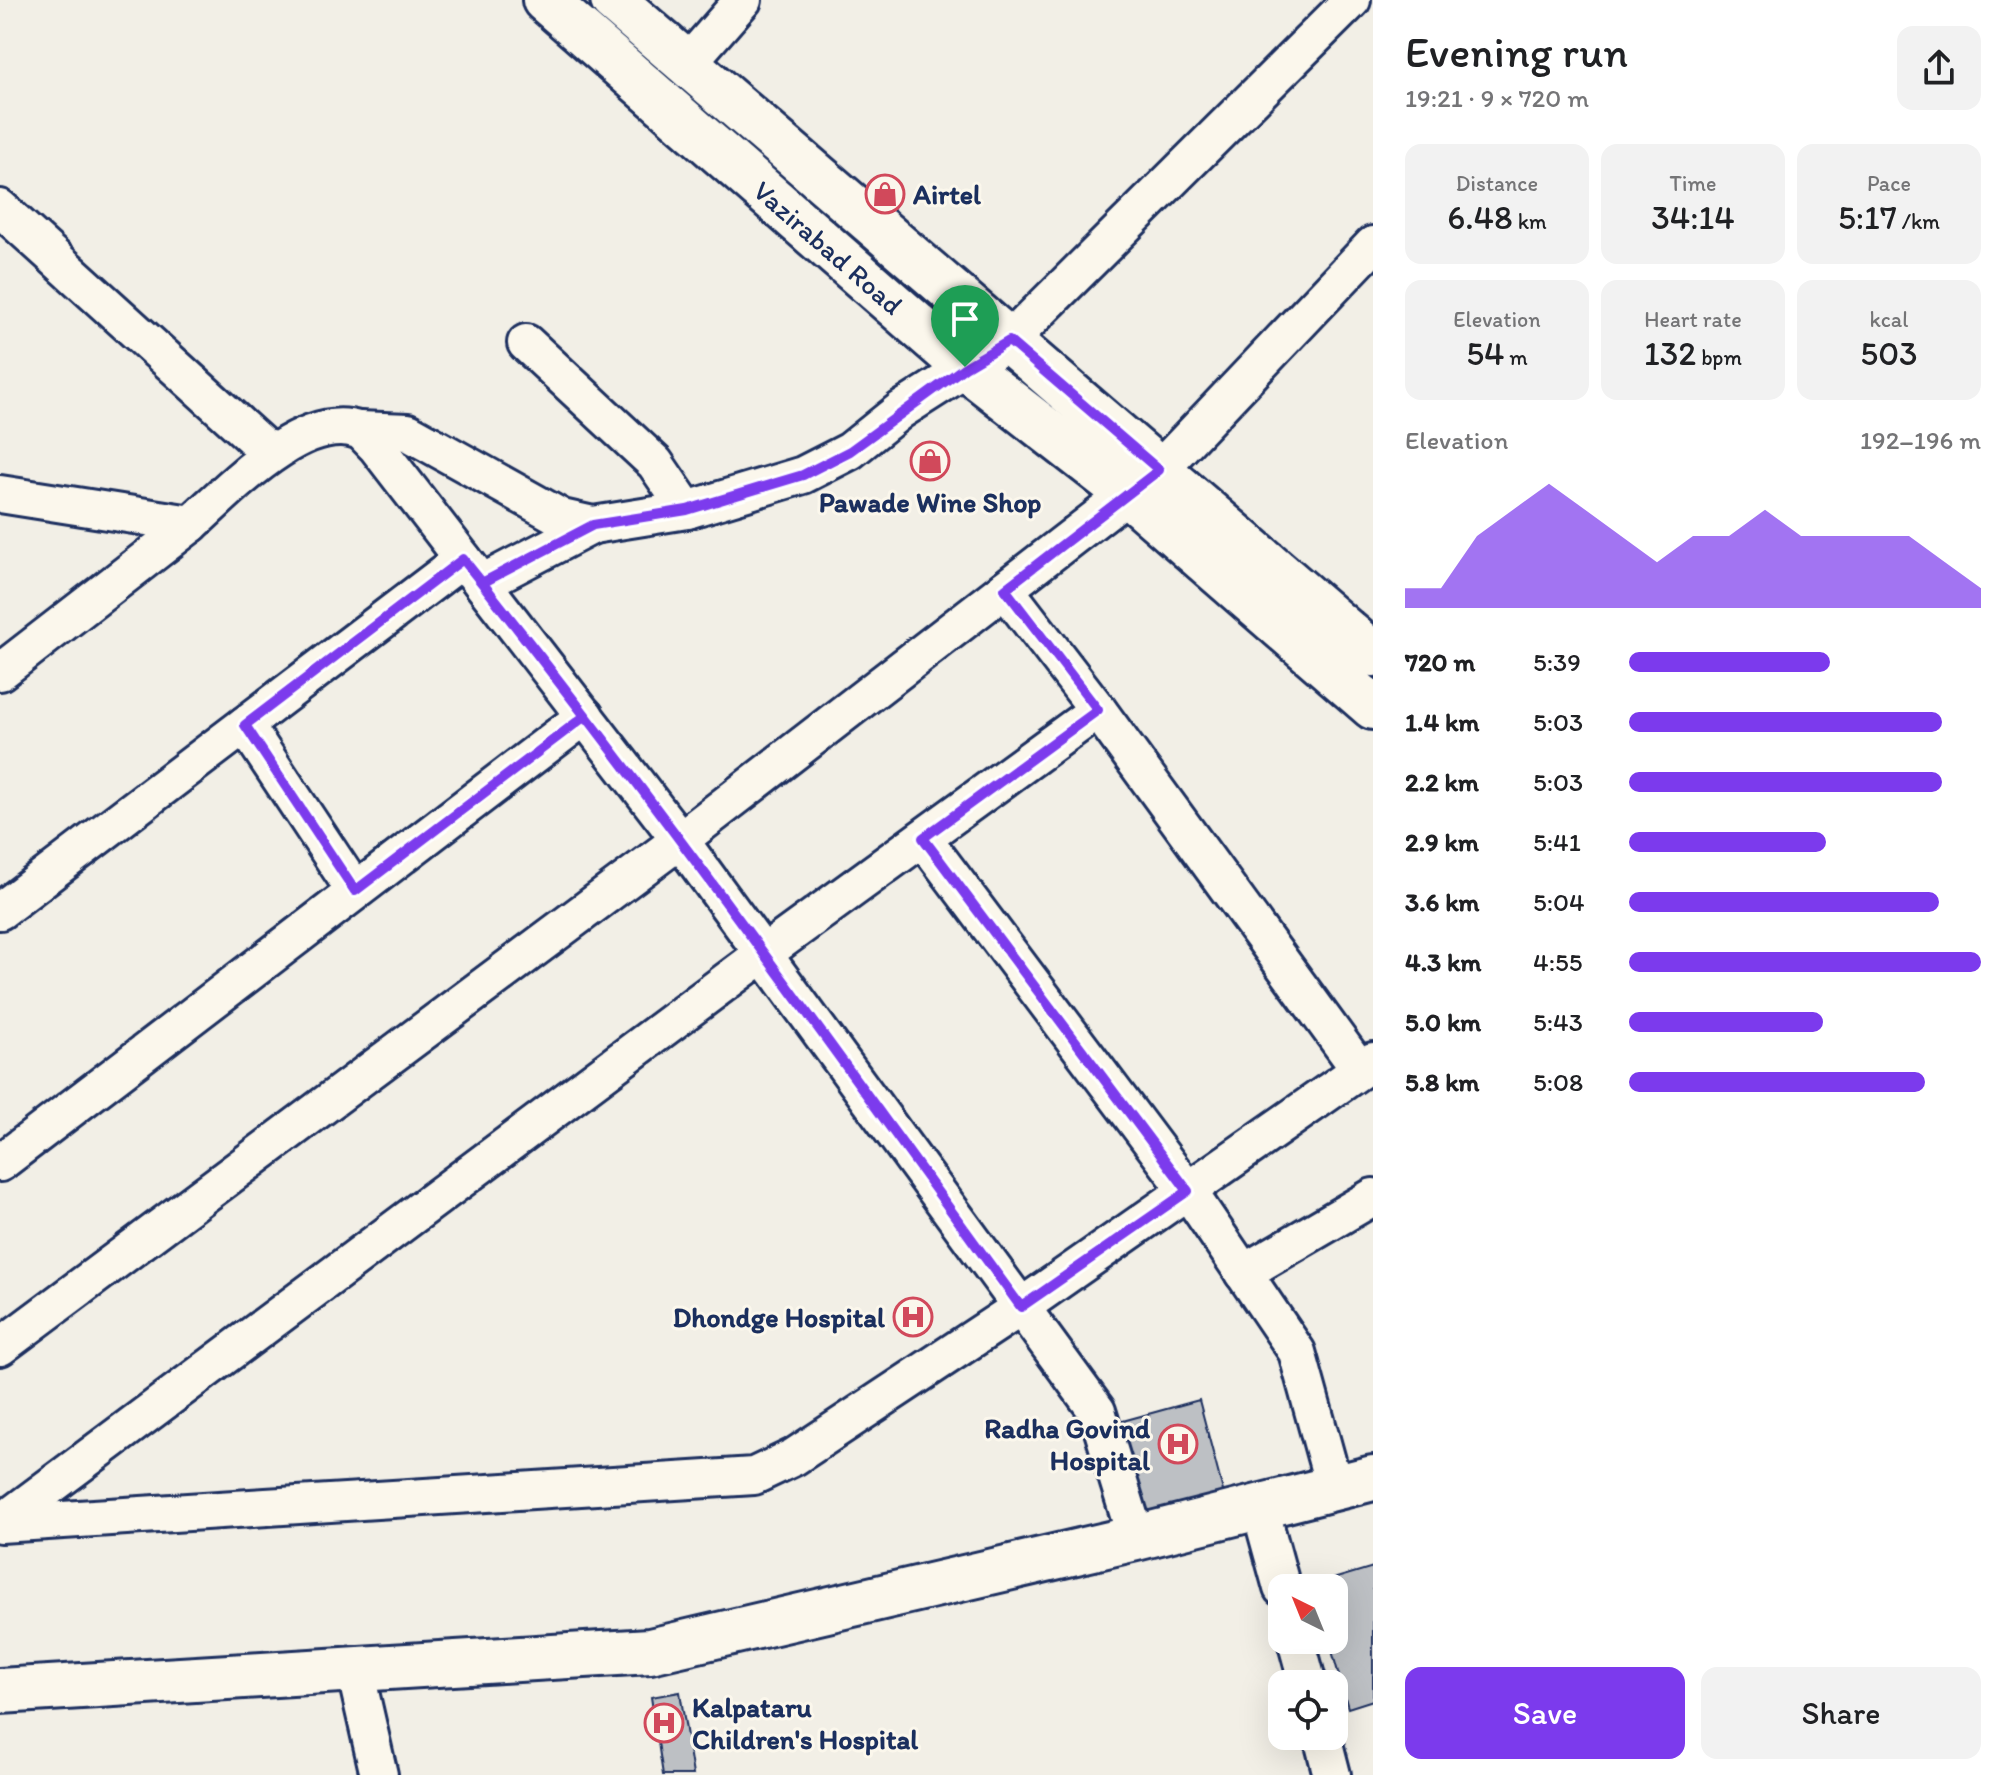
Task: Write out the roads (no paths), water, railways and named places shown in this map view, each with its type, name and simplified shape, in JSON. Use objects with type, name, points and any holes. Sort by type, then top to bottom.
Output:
[{"type":"main road","name":"Vazirabad Road","points":[[545,0],[965,367],[1143,482],[1373,654]]},
{"type":"main road","name":"Vazirabad Road","points":[[613,0],[1009,341],[1143,482],[1373,707]]},
{"type":"main road","points":[[0,1691],[650,1651],[1354,1484]]},
{"type":"street","points":[[687,64],[743,0]]},
{"type":"street","points":[[0,911],[245,725],[472,571],[593,525],[687,510],[803,475],[838,457],[965,367],[1009,341],[1352,0]]},
{"type":"street","points":[[0,208],[270,453]]},
{"type":"street","points":[[0,1347],[680,840],[1143,482],[1373,245]]},
{"type":"street","points":[[526,343],[655,463],[687,510]]},
{"type":"street","points":[[0,672],[191,524],[270,453],[326,428],[408,432],[562,518],[593,525]]},
{"type":"street","points":[[359,430],[376,446],[680,840],[1097,1411],[1136,1538]]},
{"type":"street","points":[[0,494],[191,524]]},
{"type":"street","points":[[0,1523],[754,1476],[794,1457],[1021,1307],[1367,1065],[1005,589]]},
{"type":"street","points":[[0,1523],[763,954],[1098,710]]},
{"type":"street","points":[[0,1163],[585,716]]},
{"type":"street","points":[[245,725],[355,891]]},
{"type":"street","points":[[923,838],[1188,1191],[1297,1352],[1354,1484]]},
{"type":"street","points":[[1243,1273],[1373,1197]]},
{"type":"street","points":[[1260,1508],[1278,1574]]},
{"type":"street","points":[[355,1670],[379,1775]]},
{"type":"street","points":[[1326,1750],[1332,1775]]},
{"type":"place","name":"Airtel","points":[[885,194]]},
{"type":"place","name":"Pawade Wine Shop","points":[[930,461]]},
{"type":"place","name":"Dhondge Hospital","points":[[913,1317]]},
{"type":"place","name":"Radha Govind Hospital","points":[[1178,1444]]},
{"type":"place","name":"Kalpataru Children's Hospital","points":[[664,1723]]}]
